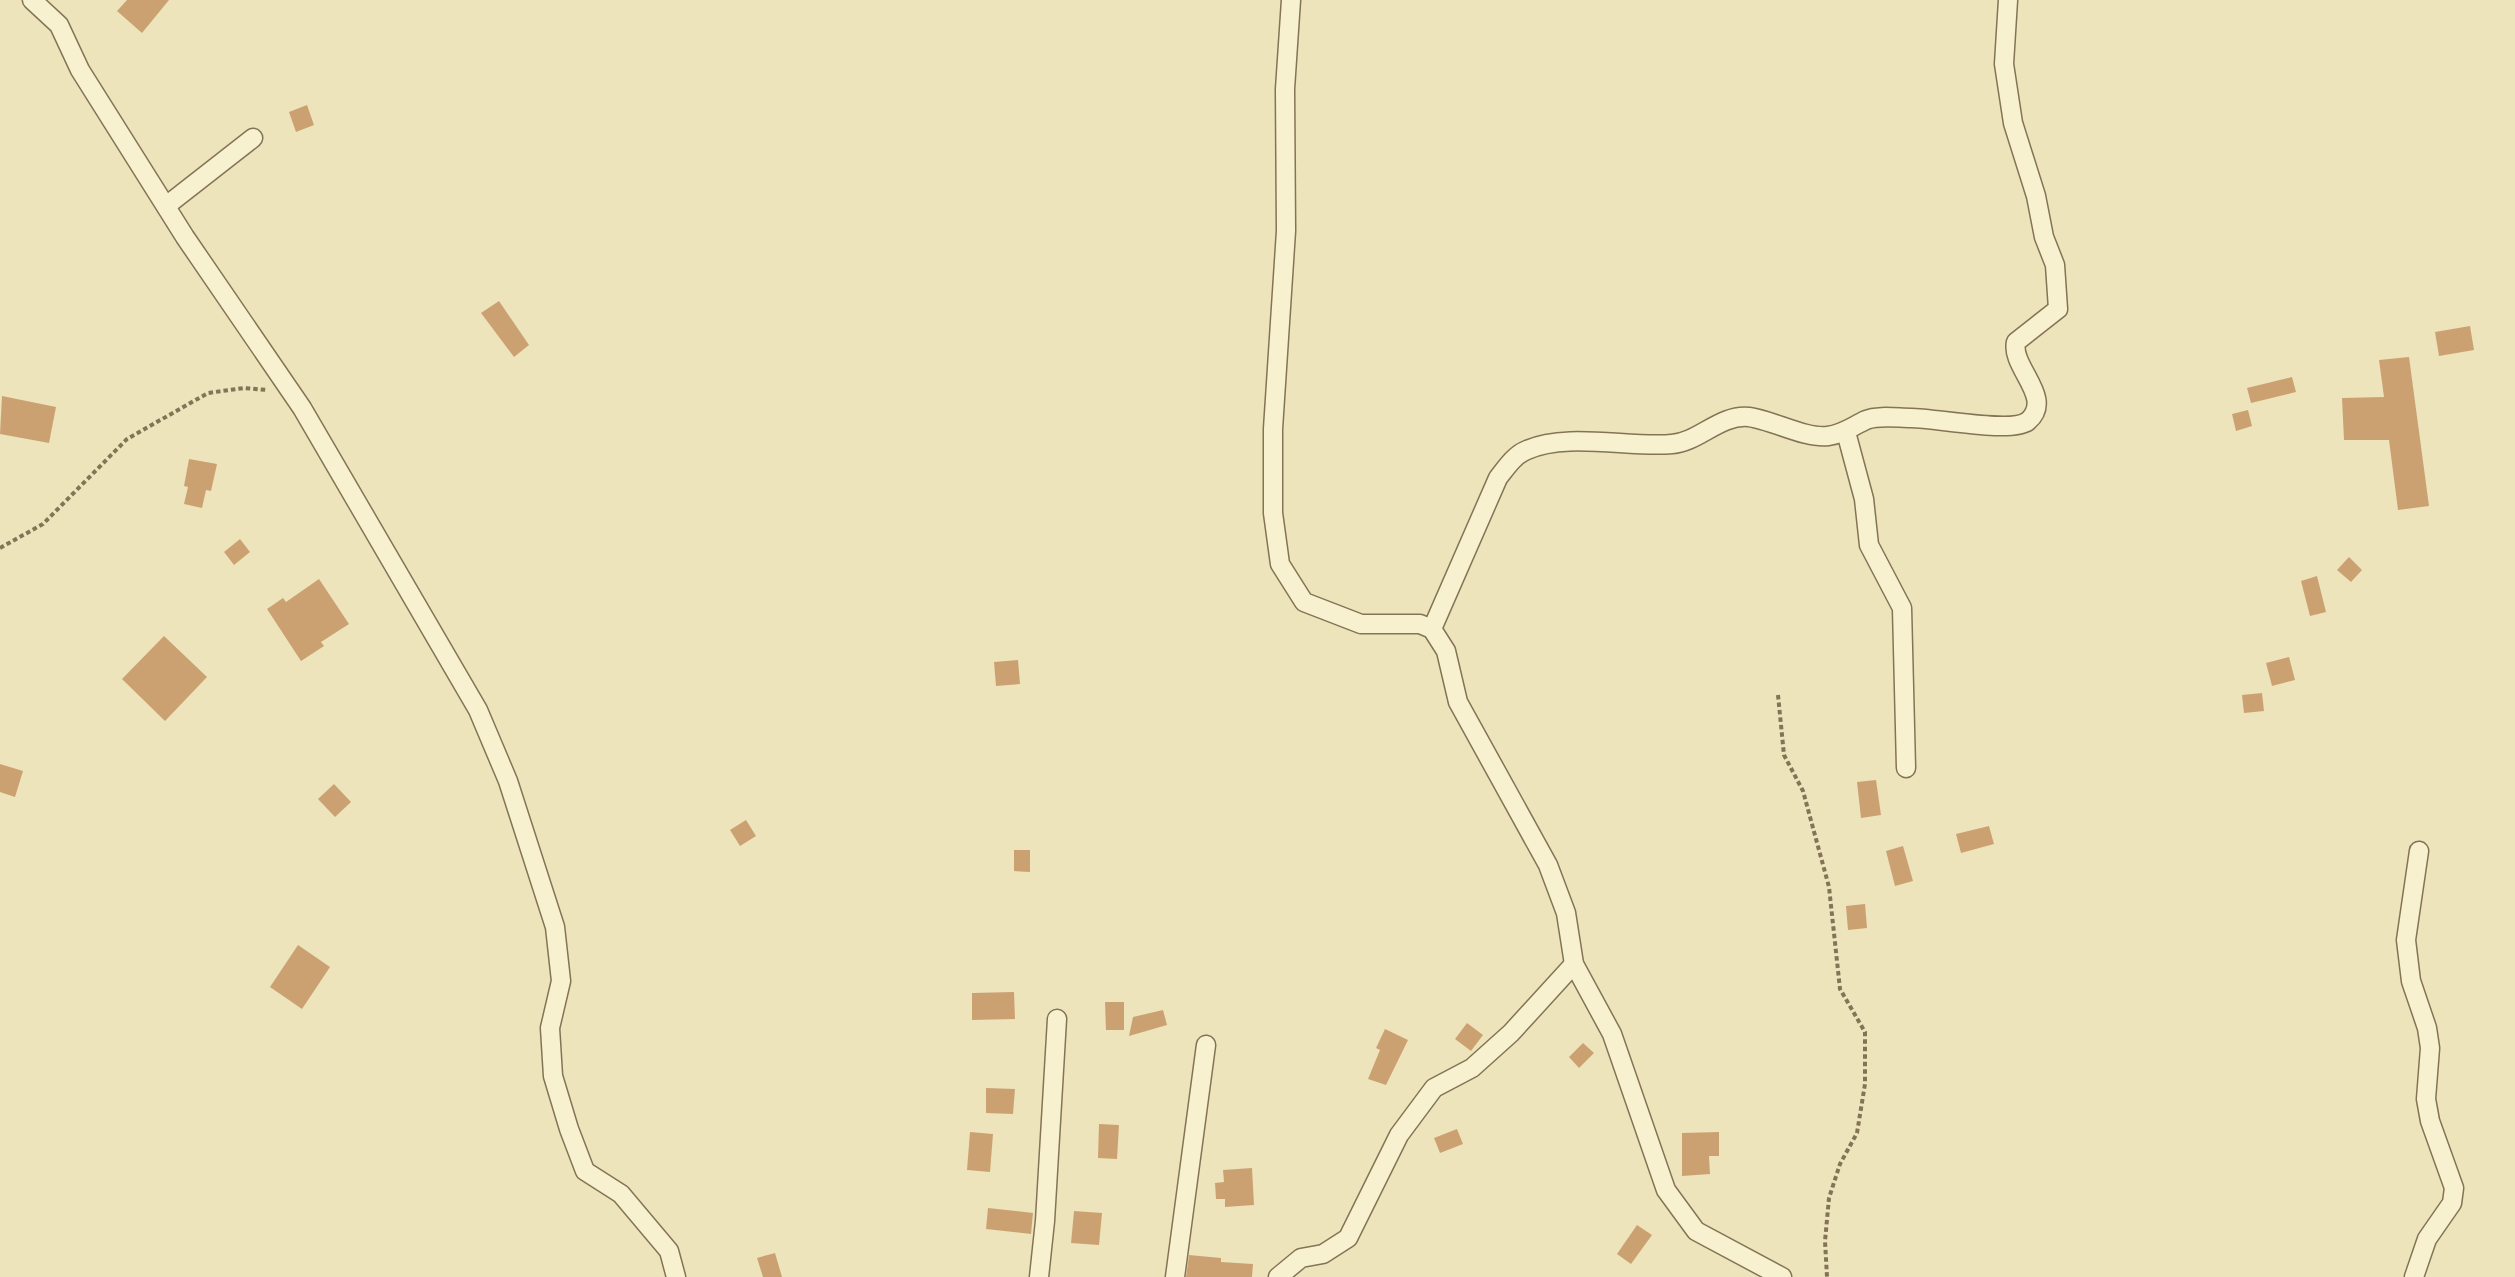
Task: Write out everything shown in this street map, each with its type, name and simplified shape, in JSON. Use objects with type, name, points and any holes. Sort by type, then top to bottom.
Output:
[{"type":"street","points":[[32,0],[59,25],[80,70],[166,206],[302,408],[478,710],[507,781],[555,927],[561,981],[550,1028],[553,1076],[569,1129],[585,1171],[621,1194],[669,1251],[676,1277]]},
{"type":"street","points":[[1291,0],[1285,89],[1286,231],[1273,429],[1273,513],[1280,564],[1304,602],[1361,624],[1420,624],[1431,629],[1446,651],[1458,702],[1548,865],[1566,914],[1574,964],[1612,1034],[1666,1190],[1696,1231],[1782,1277]]},
{"type":"street","points":[[1431,629],[1498,478],[1512,460],[1527,449],[1565,442],[1674,444],[1730,420],[1748,417],[1826,437],[1846,432],[1868,419],[1941,418],[1989,427],[2015,427],[2028,421],[2035,411],[2036,394],[2016,359],[2014,350],[2016,342],[2058,309],[2055,265],[2044,237],[2036,196],[2013,123],[2004,64],[2008,0]]},
{"type":"street","points":[[166,206],[253,138]]},
{"type":"street","points":[[1846,432],[1864,499],[1869,545],[1902,608],[1906,768]]},
{"type":"street","points":[[2414,1277],[2427,1239],[2452,1203],[2454,1188],[2430,1121],[2426,1099],[2430,1048],[2427,1028],[2411,981],[2406,940],[2420,851]]},
{"type":"street","points":[[1278,1277],[1301,1258],[1323,1254],[1348,1238],[1399,1135],[1434,1088],[1472,1068],[1511,1033],[1574,964]]},
{"type":"street","points":[[1039,1277],[1045,1221],[1057,1019]]},
{"type":"street","points":[[1175,1277],[1206,1045]]},
{"type":"path","points":[[0,548],[43,524],[127,439],[154,423],[208,393],[244,388],[270,391]]},
{"type":"path","points":[[1778,695],[1784,755],[1803,791],[1829,887],[1840,989],[1865,1032],[1865,1084],[1857,1133],[1840,1164],[1829,1198],[1825,1241],[1827,1277]]},
{"type":"building","points":[[127,0],[169,0],[142,33],[117,11]]},
{"type":"building","points":[[307,105],[314,125],[296,132],[289,112]]},
{"type":"building","points":[[499,301],[529,345],[514,357],[481,313]]},
{"type":"building","points":[[2470,326],[2474,350],[2439,356],[2435,332]]},
{"type":"building","points":[[2409,357],[2429,506],[2398,510],[2389,440],[2344,440],[2342,398],[2384,397],[2379,360]]},
{"type":"building","points":[[2292,377],[2296,392],[2251,403],[2247,388]]},
{"type":"building","points":[[2,396],[56,407],[49,443],[0,434]]},
{"type":"building","points":[[2248,410],[2252,426],[2236,431],[2232,414]]},
{"type":"building","points":[[189,459],[217,464],[211,491],[206,490],[202,508],[184,504],[188,487],[184,486]]},
{"type":"building","points":[[240,539],[250,552],[234,565],[224,552]]},
{"type":"building","points":[[2349,557],[2362,570],[2351,582],[2337,570]]},
{"type":"building","points":[[2317,576],[2326,612],[2310,616],[2301,581]]},
{"type":"building","points":[[319,579],[349,624],[321,642],[324,646],[301,661],[267,609],[283,598],[286,602]]},
{"type":"building","points":[[164,636],[207,677],[165,721],[122,679]]},
{"type":"building","points":[[2289,657],[2295,680],[2272,686],[2266,663]]},
{"type":"building","points":[[1018,660],[1020,684],[996,686],[994,662]]},
{"type":"building","points":[[2262,693],[2264,711],[2244,713],[2242,695]]},
{"type":"building","points":[[0,764],[23,771],[15,797],[0,792]]},
{"type":"building","points":[[1876,780],[1881,815],[1861,818],[1857,782]]},
{"type":"building","points":[[334,784],[351,802],[335,817],[318,799]]},
{"type":"building","points":[[746,820],[756,836],[740,846],[730,830]]},
{"type":"building","points":[[1989,826],[1994,844],[1961,853],[1956,834]]},
{"type":"building","points":[[1903,846],[1913,881],[1895,886],[1886,851]]},
{"type":"building","points":[[1014,850],[1030,850],[1030,872],[1014,871]]},
{"type":"building","points":[[1865,904],[1867,928],[1848,930],[1846,906]]},
{"type":"building","points":[[298,945],[330,967],[302,1009],[270,987]]},
{"type":"building","points":[[1014,992],[1015,1019],[972,1020],[972,993]]},
{"type":"building","points":[[1105,1002],[1124,1002],[1124,1030],[1106,1030]]},
{"type":"building","points":[[1163,1010],[1167,1025],[1129,1036],[1133,1017]]},
{"type":"building","points":[[1467,1023],[1483,1035],[1471,1051],[1455,1039]]},
{"type":"building","points":[[1385,1029],[1408,1040],[1386,1085],[1368,1079],[1380,1050],[1376,1048]]},
{"type":"building","points":[[1583,1043],[1594,1053],[1579,1068],[1569,1057]]},
{"type":"building","points":[[986,1088],[1015,1089],[1013,1114],[986,1113]]},
{"type":"building","points":[[1099,1124],[1119,1125],[1117,1159],[1098,1158]]},
{"type":"building","points":[[1457,1129],[1463,1144],[1440,1153],[1434,1138]]},
{"type":"building","points":[[970,1132],[993,1134],[990,1172],[967,1170]]},
{"type":"building","points":[[1719,1132],[1719,1156],[1709,1156],[1710,1174],[1682,1176],[1682,1133]]},
{"type":"building","points":[[1252,1168],[1254,1205],[1225,1207],[1225,1199],[1216,1199],[1215,1183],[1224,1182],[1223,1170]]},
{"type":"building","points":[[988,1208],[1033,1213],[1031,1234],[986,1229]]},
{"type":"building","points":[[1074,1211],[1102,1213],[1099,1245],[1071,1243]]},
{"type":"building","points":[[1637,1225],[1652,1235],[1631,1264],[1617,1254]]},
{"type":"building","points":[[775,1253],[782,1277],[763,1277],[757,1258]]},
{"type":"building","points":[[1189,1255],[1221,1258],[1221,1262],[1253,1264],[1252,1277],[1186,1277]]}]
